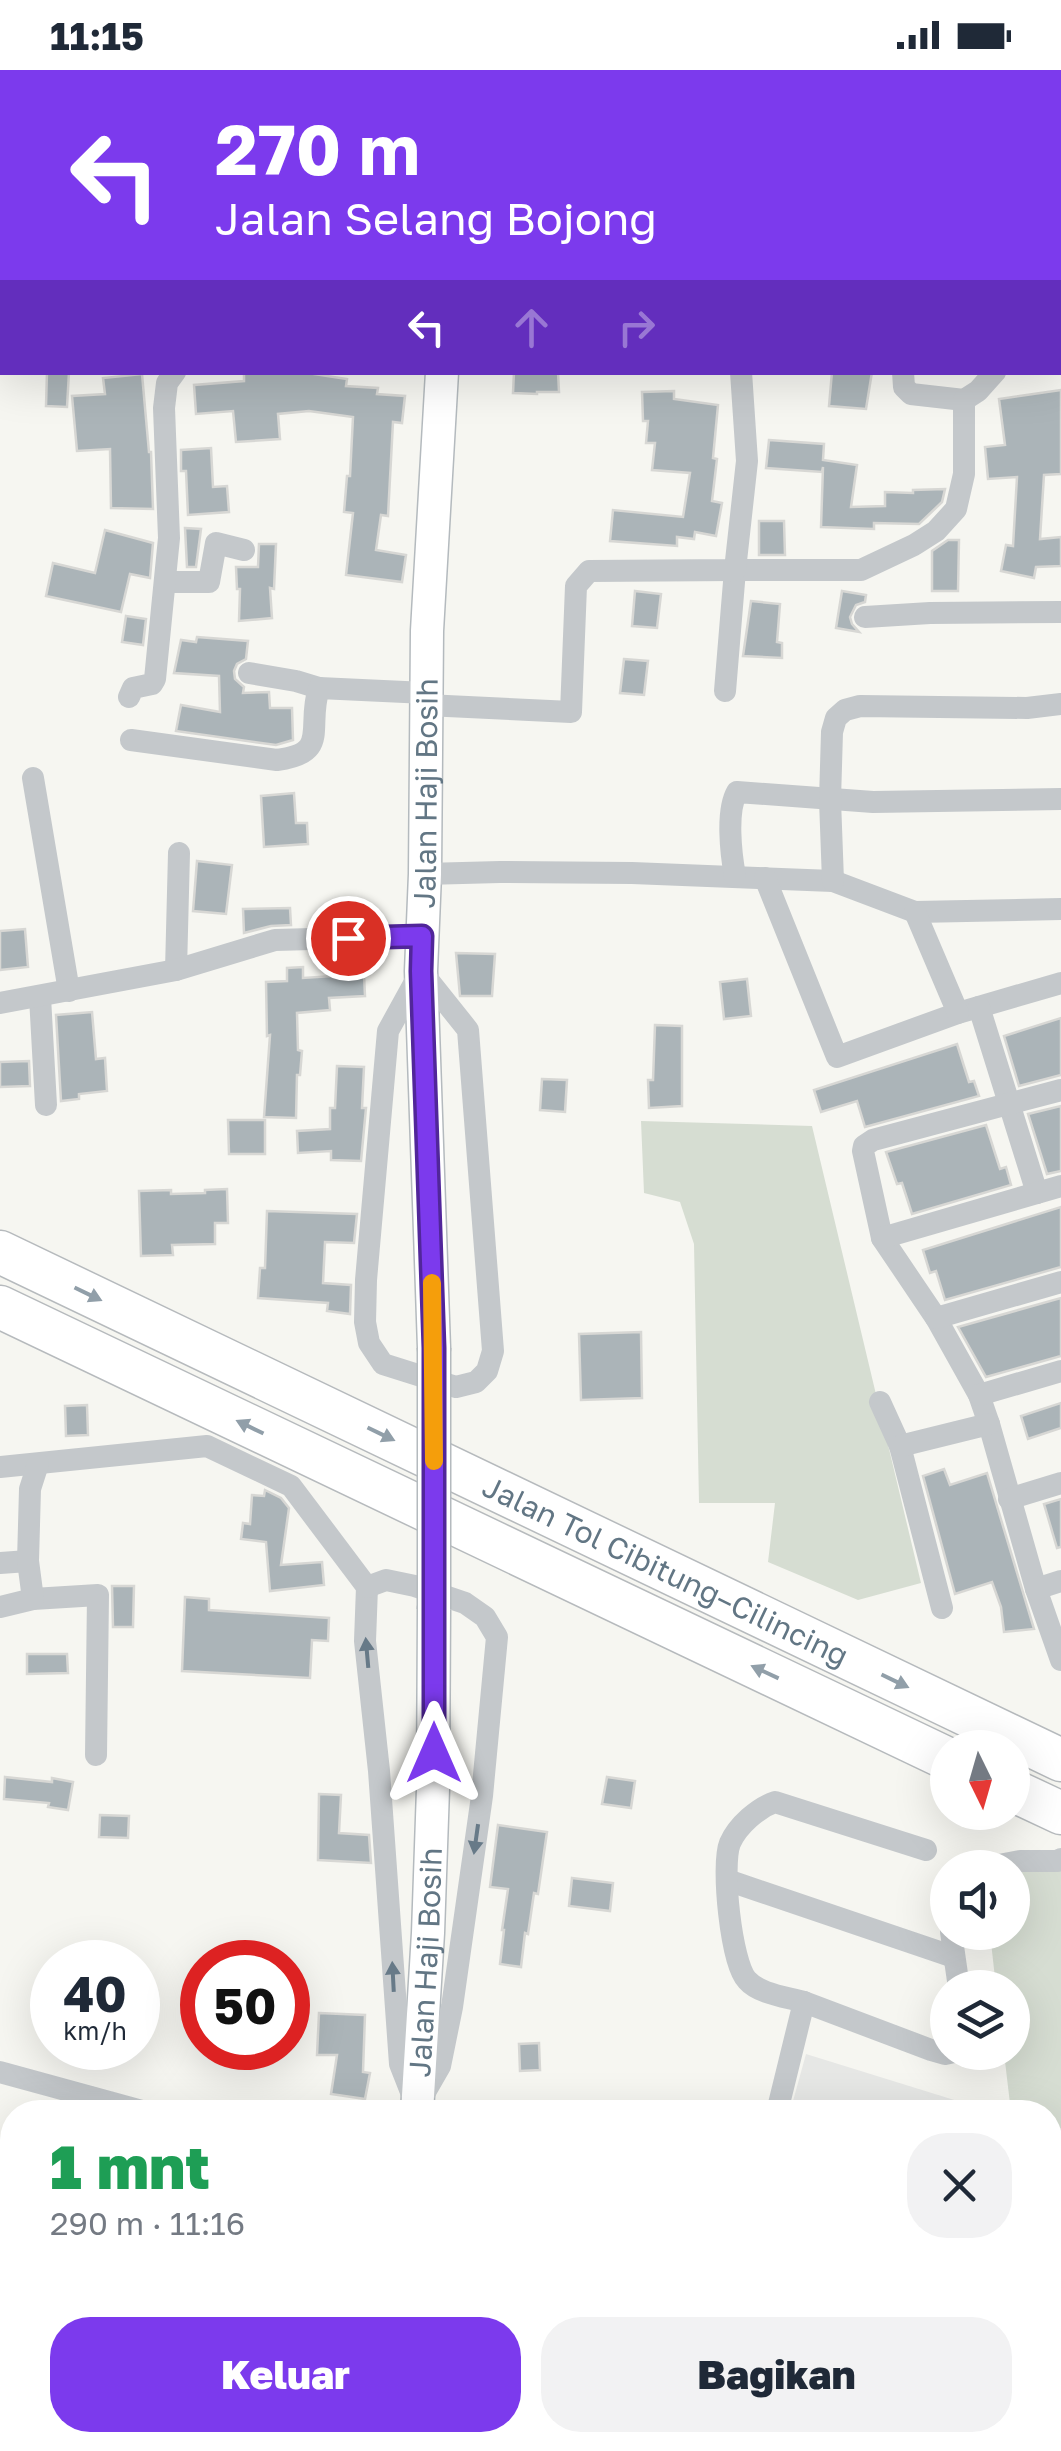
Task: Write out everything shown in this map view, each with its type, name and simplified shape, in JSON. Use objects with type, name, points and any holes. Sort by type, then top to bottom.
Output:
[{"type":"highway","name":"Jalan Tol Cibitung–Cilincing","points":[[0,1252],[1061,1760]]},
{"type":"highway","name":"Jalan Tol Cibitung–Cilincing","points":[[0,1308],[930,1750]]},
{"type":"highway","points":[[1030,1798],[1056,1810]]},
{"type":"main road","name":"Jalan Haji Bosih","points":[[418,2100],[434,1789],[434,1348],[421,971],[426,632],[437,375]]},
{"type":"street","points":[[130,696],[132,688],[155,680],[169,538],[164,408],[167,382],[173,375]]},
{"type":"street","points":[[725,690],[747,461],[741,375]]},
{"type":"street","points":[[903,375],[904,387],[911,394],[964,400],[993,375]]},
{"type":"street","points":[[249,673],[319,688],[571,712],[576,586],[589,571],[861,570],[936,531],[956,509],[964,474],[964,400]]},
{"type":"street","points":[[166,582],[210,582],[216,543],[244,550]]},
{"type":"street","points":[[866,616],[1061,612]]},
{"type":"street","points":[[130,740],[276,760],[297,757],[306,753],[312,743],[319,688]]},
{"type":"street","points":[[833,881],[832,732],[836,718],[845,710],[860,706],[1027,708],[1061,704]]},
{"type":"street","points":[[33,778],[69,991]]},
{"type":"street","points":[[735,876],[731,806],[736,792],[830,800],[1061,799]]},
{"type":"street","points":[[176,970],[179,854]]},
{"type":"street","points":[[424,874],[516,872],[833,881],[915,912],[1061,909]]},
{"type":"street","points":[[765,878],[838,1057],[1061,982]]},
{"type":"street","points":[[915,912],[969,1010],[1009,1104],[1037,1193]]},
{"type":"street","points":[[0,1003],[176,970],[274,940],[422,936]]},
{"type":"street","points":[[421,971],[468,1030],[493,1351],[486,1371],[476,1382],[456,1387],[383,1364],[369,1343],[365,1322],[388,1032],[421,971]]},
{"type":"street","points":[[40,997],[46,1104]]},
{"type":"street","points":[[1061,1090],[873,1140],[864,1146],[863,1158],[882,1238],[936,1318],[979,1396],[1061,1660]]},
{"type":"street","points":[[882,1238],[1061,1186]]},
{"type":"street","points":[[936,1318],[1061,1282]]},
{"type":"street","points":[[979,1396],[1061,1371]]},
{"type":"street","points":[[880,1402],[900,1446],[942,1608]]},
{"type":"street","points":[[900,1446],[989,1424]]},
{"type":"street","points":[[0,1467],[207,1446],[291,1486],[366,1587],[365,1641],[400,2064],[414,2100]]},
{"type":"street","points":[[33,1599],[28,1561],[30,1489],[38,1464]]},
{"type":"street","points":[[1009,1499],[1061,1482]]},
{"type":"street","points":[[0,1564],[28,1561]]},
{"type":"street","points":[[366,1587],[386,1580],[465,1603],[484,1617],[497,1637],[482,1796],[452,2007],[440,2066],[422,2100]]},
{"type":"street","points":[[1036,1589],[1061,1581]]},
{"type":"street","points":[[0,1607],[33,1599],[98,1595],[96,1756]]},
{"type":"street","points":[[926,1850],[775,1802],[762,1807],[730,1842],[727,1880],[739,1970],[755,1988],[804,2002],[930,2050]]},
{"type":"street","points":[[1030,1861],[1061,1859]]},
{"type":"street","points":[[727,1880],[954,1958]]},
{"type":"street","points":[[953,1950],[956,1970]]},
{"type":"street","points":[[780,2100],[804,2002]]},
{"type":"street","points":[[0,2072],[102,2100]]},
{"type":"shaded area","points":[[641,1121],[812,1126],[921,1583],[858,1600],[768,1562],[775,1503],[699,1503],[694,1244],[680,1202],[644,1193]]},
{"type":"shaded area","points":[[1061,1859],[1061,2100],[1010,2100],[1006,2070],[1030,2070],[1030,1970],[994,1970],[992,1950],[1030,1950],[1030,1865]]},
{"type":"shaded area","points":[[806,2054],[954,2100],[793,2100]]},
{"type":"building","points":[[47,375],[69,375],[67,407],[46,406]]},
{"type":"building","points":[[142,375],[153,509],[111,508],[110,449],[77,451],[72,396],[105,394],[103,378]]},
{"type":"building","points":[[244,375],[321,375],[347,379],[346,386],[378,388],[377,394],[405,396],[402,423],[393,422],[388,516],[381,515],[376,550],[406,555],[402,582],[346,575],[353,513],[344,512],[353,417],[309,411],[278,414],[280,439],[236,442],[233,411],[196,414],[194,385],[244,381]]},
{"type":"building","points":[[514,375],[558,375],[559,392],[513,393]]},
{"type":"building","points":[[832,375],[872,375],[866,409],[829,406]]},
{"type":"building","points":[[1061,390],[1061,474],[1044,475],[1040,539],[1061,537],[1061,566],[1036,567],[1034,578],[1001,571],[1006,545],[1013,546],[1017,477],[988,479],[985,447],[1005,445],[999,399]]},
{"type":"building","points":[[674,391],[674,399],[718,405],[712,501],[722,503],[716,536],[695,532],[694,539],[677,537],[677,546],[610,541],[613,510],[683,517],[690,473],[652,470],[655,443],[646,443],[648,421],[643,421],[642,392]]},
{"type":"building","points":[[769,440],[824,444],[823,460],[857,465],[851,507],[885,506],[885,492],[913,490],[945,489],[942,502],[919,524],[874,523],[874,529],[821,527],[823,467],[822,472],[766,468]]},
{"type":"building","points":[[211,448],[213,487],[227,486],[229,512],[188,515],[181,450]]},
{"type":"building","points":[[759,521],[784,521],[785,555],[759,555]]},
{"type":"building","points":[[185,528],[201,529],[196,567],[187,567]]},
{"type":"building","points":[[105,530],[153,543],[150,578],[130,574],[121,612],[46,596],[53,563],[95,573]]},
{"type":"building","points":[[948,540],[959,540],[958,591],[932,591],[932,551]]},
{"type":"building","points":[[259,544],[276,544],[274,589],[270,588],[272,618],[239,621],[236,567],[258,567]]},
{"type":"building","points":[[635,591],[661,594],[657,628],[632,626]]},
{"type":"building","points":[[842,591],[866,595],[865,602],[856,605],[850,617],[859,632],[836,628]]},
{"type":"building","points":[[751,601],[780,604],[777,642],[782,643],[782,658],[743,656]]},
{"type":"building","points":[[126,616],[146,619],[143,645],[122,642]]},
{"type":"building","points":[[197,637],[248,641],[246,659],[237,664],[235,679],[244,687],[243,693],[269,692],[270,708],[292,708],[293,740],[276,745],[176,731],[181,705],[220,712],[219,676],[174,673],[181,640],[196,642]]},
{"type":"building","points":[[624,659],[648,661],[644,695],[620,693]]},
{"type":"building","points":[[294,793],[296,823],[307,823],[308,844],[264,847],[261,796]]},
{"type":"building","points":[[197,861],[232,865],[226,914],[193,911]]},
{"type":"building","points":[[290,908],[291,925],[244,933],[243,909]]},
{"type":"building","points":[[25,929],[28,967],[0,970],[0,931]]},
{"type":"building","points":[[456,953],[495,954],[492,996],[460,996]]},
{"type":"building","points":[[303,967],[303,978],[364,974],[365,996],[329,998],[330,1010],[297,1013],[298,1050],[302,1051],[296,1118],[264,1117],[270,1035],[267,1036],[266,982],[287,981],[287,968]]},
{"type":"building","points":[[747,979],[751,1016],[724,1019],[720,982]]},
{"type":"building","points":[[92,1012],[96,1059],[105,1058],[107,1091],[79,1094],[79,1099],[61,1101],[56,1015]]},
{"type":"building","points":[[1061,1018],[1061,1075],[1019,1086],[1004,1036]]},
{"type":"building","points":[[655,1025],[682,1026],[682,1106],[649,1108],[648,1080],[653,1080]]},
{"type":"building","points":[[957,1044],[969,1082],[974,1081],[979,1096],[865,1127],[857,1101],[821,1112],[814,1090]]},
{"type":"building","points":[[29,1061],[30,1086],[0,1087],[0,1062]]},
{"type":"building","points":[[337,1066],[364,1067],[362,1108],[366,1108],[361,1161],[331,1160],[331,1151],[298,1153],[297,1131],[330,1129]]},
{"type":"building","points":[[542,1079],[567,1080],[565,1112],[540,1110]]},
{"type":"building","points":[[1061,1106],[1061,1171],[1047,1174],[1028,1114]]},
{"type":"building","points":[[228,1120],[265,1120],[265,1154],[229,1154]]},
{"type":"building","points":[[986,1125],[1000,1169],[1006,1167],[1011,1185],[912,1214],[886,1152]]},
{"type":"building","points":[[227,1189],[228,1223],[215,1223],[215,1244],[172,1245],[173,1255],[141,1256],[139,1191],[171,1190],[171,1194]]},
{"type":"building","points":[[1061,1207],[1061,1267],[945,1300],[936,1271],[930,1273],[923,1250]]},
{"type":"building","points":[[267,1211],[357,1214],[354,1243],[325,1242],[323,1283],[351,1285],[350,1314],[327,1311],[328,1303],[258,1298],[260,1268],[265,1268]]},
{"type":"building","points":[[1061,1298],[1061,1356],[986,1377],[958,1327]]},
{"type":"building","points":[[641,1332],[642,1398],[581,1400],[579,1334]]},
{"type":"building","points":[[1061,1403],[1061,1428],[1028,1439],[1021,1416]]},
{"type":"building","points":[[87,1405],[88,1435],[66,1436],[65,1406]]},
{"type":"building","points":[[944,1469],[950,1485],[987,1473],[1034,1629],[1004,1632],[992,1582],[955,1594],[923,1476]]},
{"type":"building","points":[[265,1490],[281,1498],[289,1508],[281,1565],[322,1562],[324,1585],[270,1591],[266,1542],[241,1539],[243,1523],[250,1524],[252,1495],[264,1496]]},
{"type":"building","points":[[1061,1499],[1061,1547],[1057,1548],[1044,1504]]},
{"type":"building","points":[[112,1586],[134,1586],[133,1627],[113,1627]]},
{"type":"building","points":[[185,1597],[209,1599],[209,1610],[329,1618],[328,1641],[312,1640],[310,1678],[182,1671]]},
{"type":"building","points":[[27,1654],[67,1654],[68,1673],[27,1674]]},
{"type":"building","points":[[5,1777],[73,1782],[68,1810],[48,1807],[49,1803],[4,1799]]},
{"type":"building","points":[[607,1777],[635,1781],[631,1808],[602,1804]]},
{"type":"building","points":[[319,1794],[341,1795],[339,1833],[369,1835],[371,1863],[318,1860]]},
{"type":"building","points":[[100,1815],[129,1816],[128,1838],[99,1837]]},
{"type":"building","points":[[498,1825],[547,1832],[521,1967],[500,1964],[508,1889],[490,1887]]},
{"type":"building","points":[[572,1878],[613,1883],[610,1911],[569,1906]]},
{"type":"building","points":[[319,2013],[365,2015],[363,2072],[370,2073],[365,2099],[331,2094],[337,2055],[317,2055]]},
{"type":"building","points":[[539,2043],[540,2070],[520,2071],[519,2044]]},
{"type":"slow traffic","points":[[432,1283],[434,1461]]},
{"type":"route","points":[[348,938],[422,936],[434,1348],[434,1753]]}]
